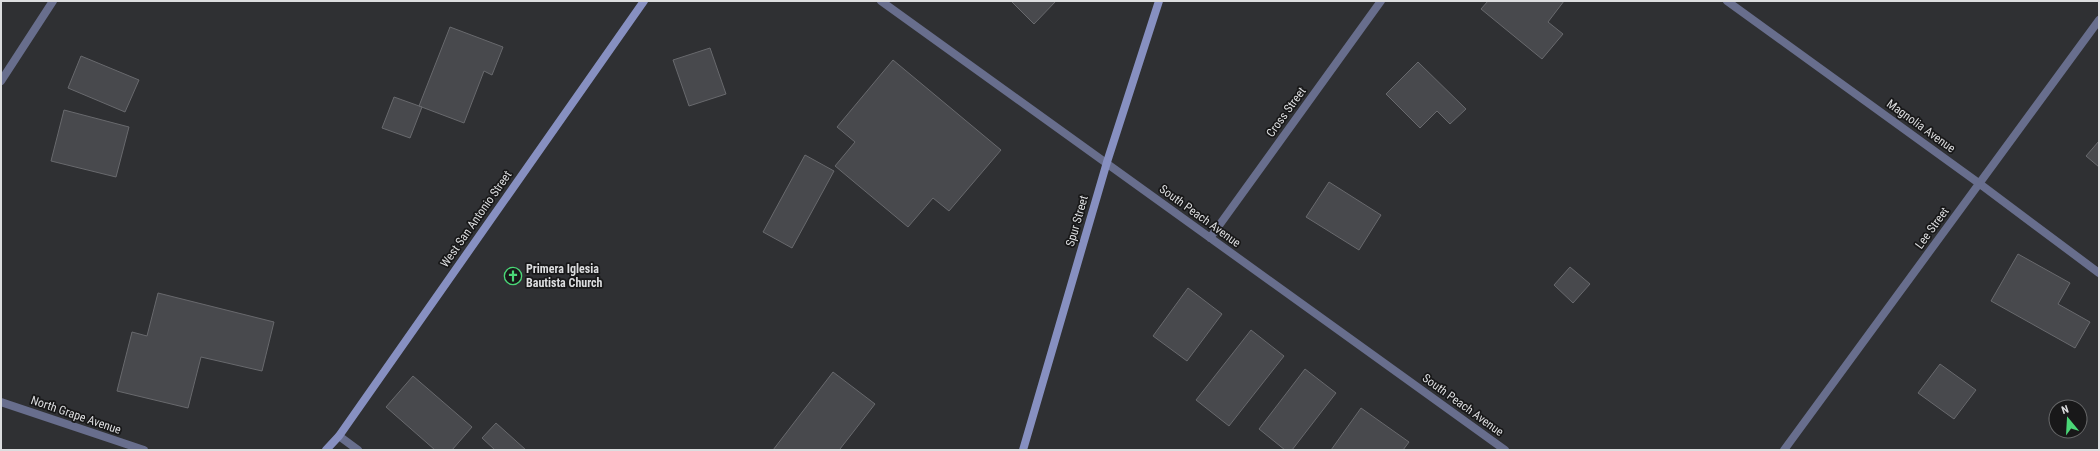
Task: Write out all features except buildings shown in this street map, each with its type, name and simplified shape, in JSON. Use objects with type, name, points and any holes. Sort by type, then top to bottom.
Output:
[{"type":"street","points":[[1,81],[53,1]]},
{"type":"street","name":"West San Antonio Street","points":[[326,450],[339,436],[644,1]]},
{"type":"street","name":"South Peach Avenue","points":[[880,1],[1505,450]]},
{"type":"street","name":"Spur Street","points":[[1023,450],[1106,162],[1159,1]]},
{"type":"street","name":"Cross Street","points":[[1210,238],[1381,1]]},
{"type":"street","name":"Magnolia Avenue","points":[[1727,1],[1980,184],[2099,273]]},
{"type":"street","name":"Lee Street","points":[[1784,450],[2099,20]]},
{"type":"street","name":"North Grape Avenue","points":[[1,402],[144,450]]},
{"type":"street","points":[[339,436],[358,450]]},
{"type":"place","name":"Primera Iglesia Bautista Church","points":[[513,276]]}]
